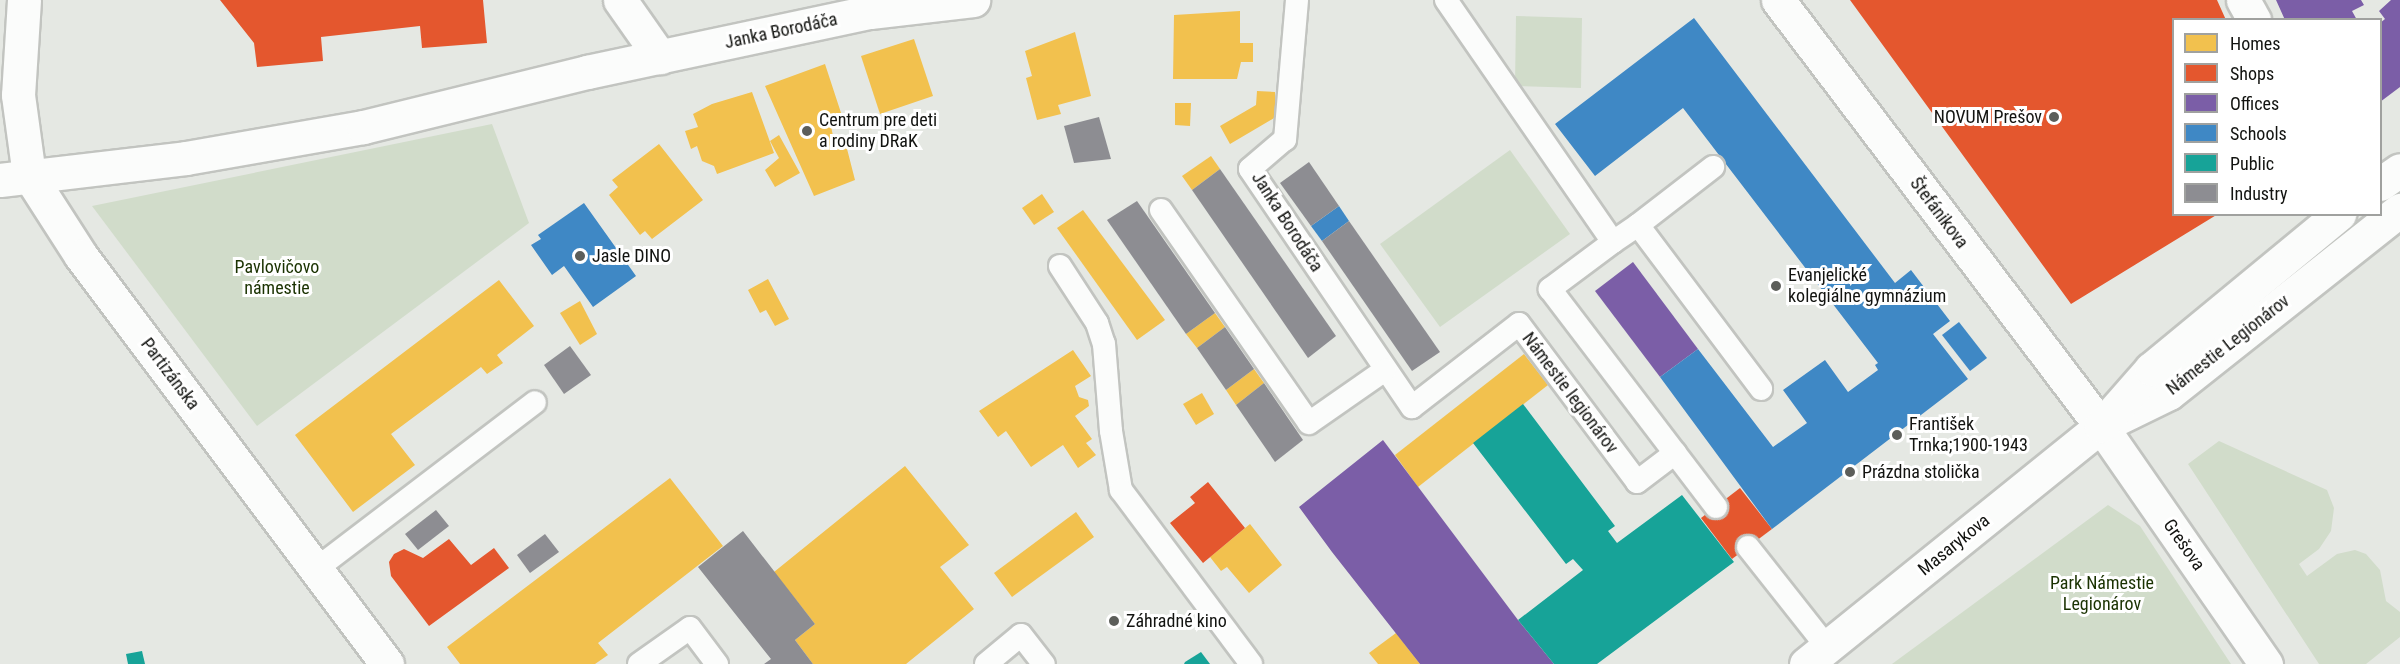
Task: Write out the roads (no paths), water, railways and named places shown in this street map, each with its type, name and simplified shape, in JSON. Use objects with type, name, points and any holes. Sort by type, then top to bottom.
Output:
[{"type":"street","points":[[24,0],[15,177],[186,158],[363,128],[660,57],[620,0]]},
{"type":"street","name":"Janka Borodáča","points":[[660,57],[870,12],[973,0]]},
{"type":"street","name":"Štefánikova","points":[[1778,0],[2102,426]]},
{"type":"street","points":[[2243,0],[2253,18]]},
{"type":"street","points":[[2382,183],[2400,170]]},
{"type":"street","name":"Partizánska","points":[[15,177],[81,256],[387,664]]},
{"type":"street","name":"Námestie Legionárov","points":[[2102,426],[2169,393],[2400,210]]},
{"type":"street","name":"Námestie Legionárov","points":[[2102,426],[2151,369],[2337,216]]},
{"type":"street","name":"Masarykova","points":[[1816,656],[2102,426]]},
{"type":"street","name":"Grešova","points":[[2102,426],[2266,664]]},
{"type":"lane","name":"Janka Borodáča","points":[[1297,0],[1285,140],[1250,169],[1385,370]]},
{"type":"lane","points":[[1446,0],[1613,242]]},
{"type":"lane","points":[[1713,167],[1550,289],[1716,507]]},
{"type":"lane","points":[[1161,210],[1309,423],[1385,370]]},
{"type":"lane","points":[[1638,225],[1761,389]]},
{"type":"lane","points":[[1060,266],[1097,323],[1104,344],[1111,431],[1121,490],[1251,664]]},
{"type":"lane","name":"Námestie legionárov","points":[[1385,370],[1412,407],[1519,324],[1637,482],[1675,453]]},
{"type":"lane","points":[[316,569],[535,402]]},
{"type":"lane","points":[[1748,547],[1816,656]]},
{"type":"lane","points":[[639,664],[690,628],[717,664]]},
{"type":"lane","points":[[986,664],[1021,635],[1044,664]]},
{"type":"place","name":"NOVUM Prešov","points":[[2054,117]]},
{"type":"place","name":"Centrum pre deti a rodiny DRaK","points":[[807,131]]},
{"type":"place","name":"Jasle DINO","points":[[580,256]]},
{"type":"place","name":"Evanjelické kolegiálne gymnázium","points":[[1776,286]]},
{"type":"place","name":"František Trnka;1900-1943","points":[[1897,435]]},
{"type":"place","name":"Prázdna stolička","points":[[1850,472]]},
{"type":"place","name":"Záhradné kino","points":[[1114,621]]},
{"type":"park label","name":"Pavlovičovo námestie","points":[[277,278]]},
{"type":"park label","name":"Park Námestie Legionárov","points":[[2102,594]]}]
